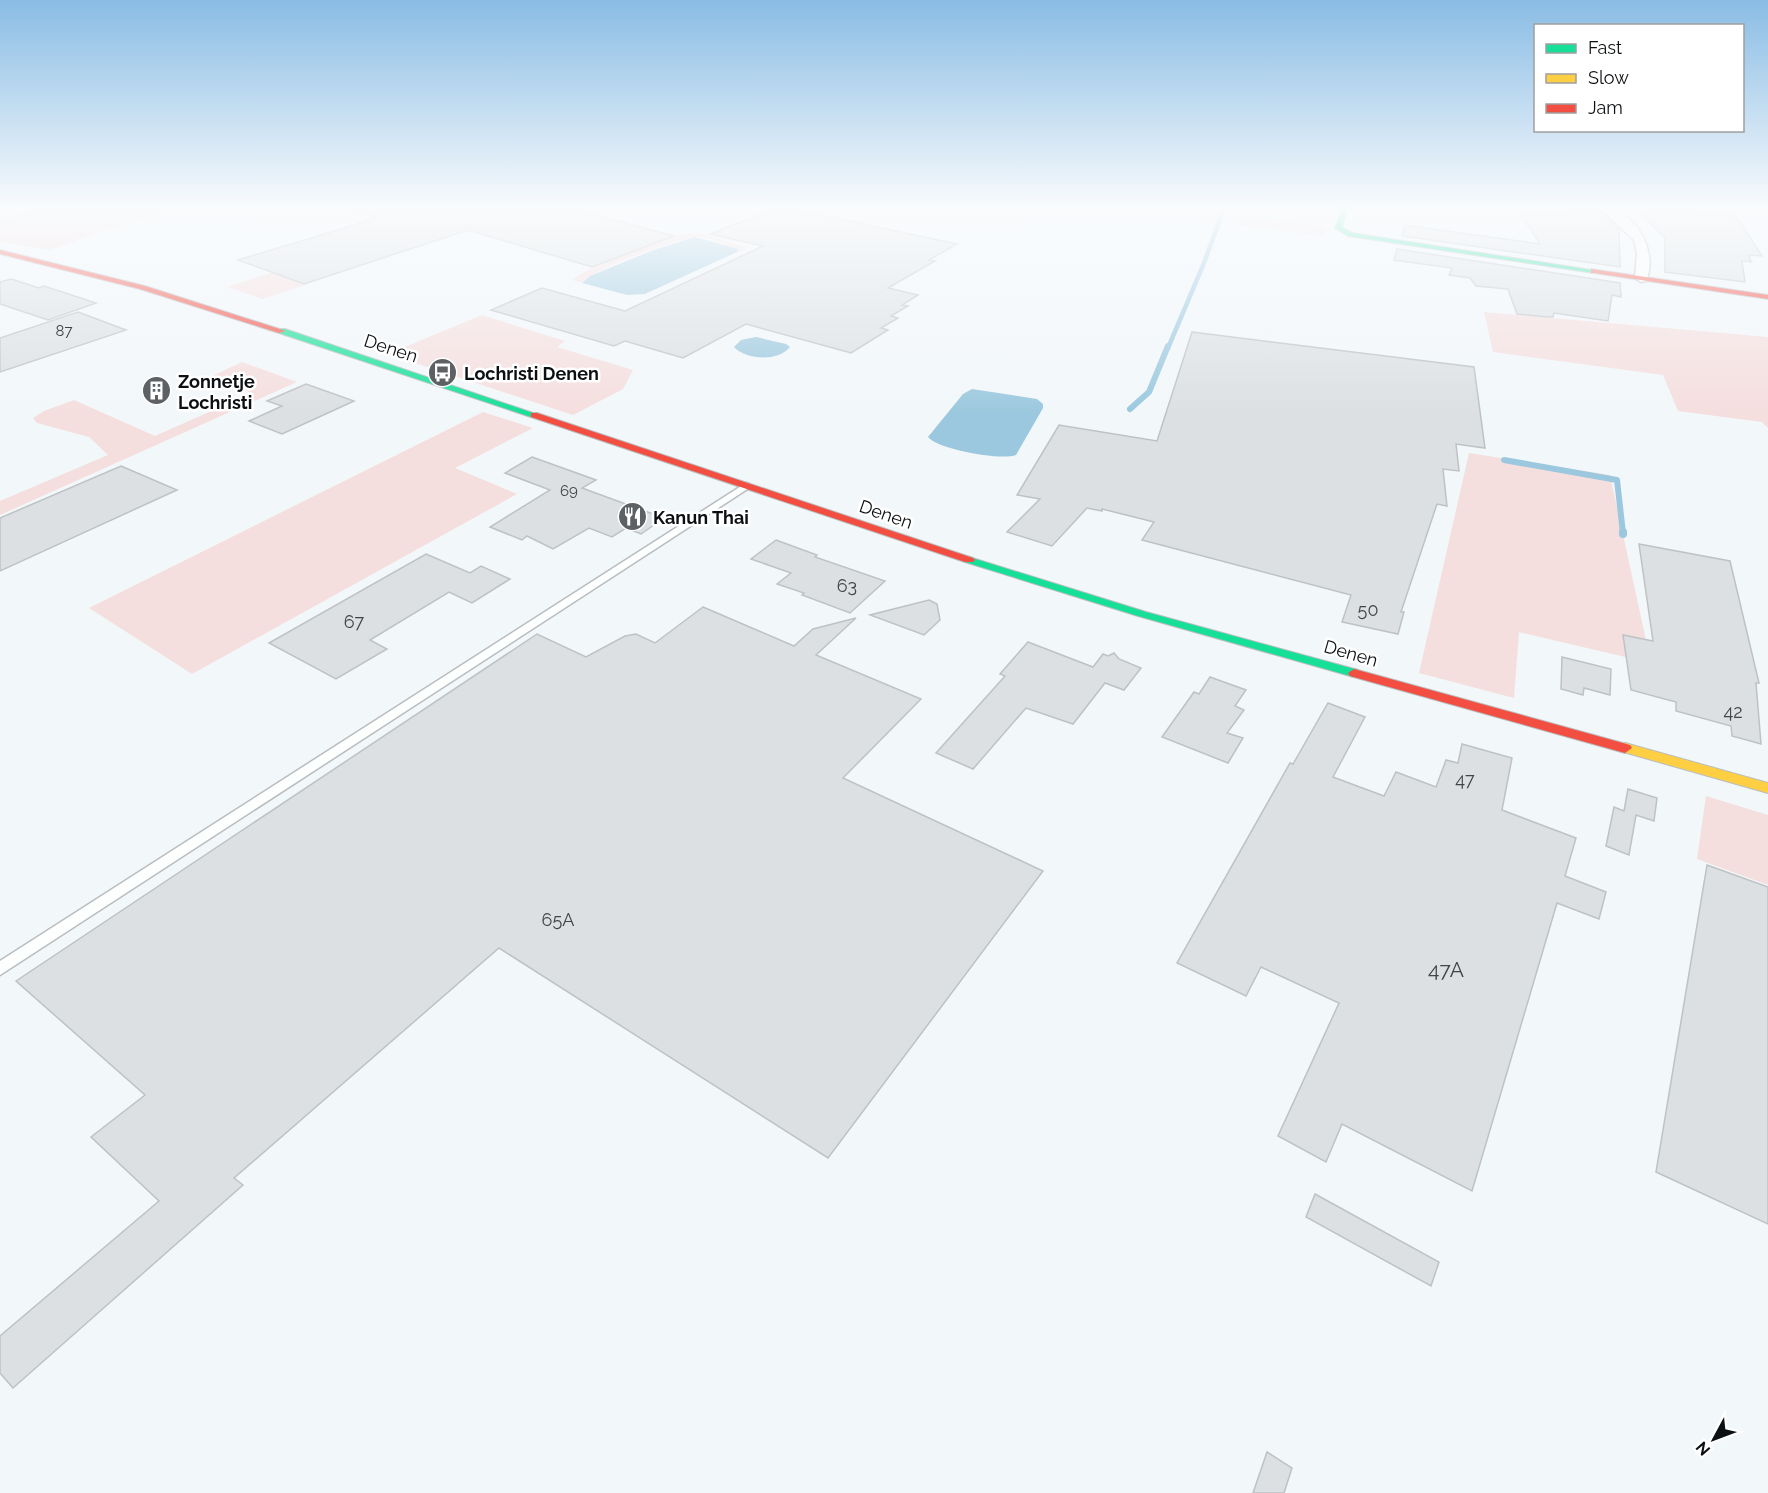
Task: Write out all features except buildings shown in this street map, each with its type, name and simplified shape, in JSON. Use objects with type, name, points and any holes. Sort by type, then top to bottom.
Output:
[{"type":"main road","name":"Denen","points":[[104,275],[170,294],[990,567],[1142,614],[1768,788]]},
{"type":"main road","points":[[1618,275],[1768,297]]},
{"type":"lane","points":[[0,969],[746,486]]},
{"type":"shaded area","points":[[264,275],[279,275],[306,285],[262,299],[228,287]]},
{"type":"shaded area","points":[[581,275],[594,275],[582,283],[572,280]]},
{"type":"shaded area","points":[[1484,312],[1768,337],[1768,428],[1762,422],[1678,411],[1663,375],[1493,352]]},
{"type":"shaded area","points":[[482,315],[565,341],[557,347],[633,370],[623,389],[573,415],[388,354]]},
{"type":"shaded area","points":[[242,362],[297,382],[0,515],[0,501],[108,455],[89,437],[37,423],[33,418],[44,411],[74,400],[155,436],[252,393],[210,377]]},
{"type":"shaded area","points":[[483,412],[533,428],[455,468],[517,494],[192,674],[89,608]]},
{"type":"shaded area","points":[[1469,453],[1610,475],[1651,663],[1519,632],[1514,698],[1419,673]]},
{"type":"shaded area","points":[[1706,796],[1768,815],[1768,885],[1697,859]]},
{"type":"water","points":[[687,275],[645,294],[627,295],[582,283],[590,276]]},
{"type":"water","points":[[756,337],[790,347],[778,355],[762,358],[746,355],[734,347],[741,340]]},
{"type":"water","points":[[972,389],[1037,399],[1043,404],[1043,408],[1016,455],[997,456],[970,453],[943,446],[928,437],[963,394]]},
{"type":"waterway","points":[[1168,348],[1199,275]]},
{"type":"waterway","points":[[1130,409],[1149,392],[1168,346]]},
{"type":"waterway","points":[[1504,460],[1617,480],[1623,533]]},
{"type":"traffic: fast","points":[[282,331],[534,415]]},
{"type":"traffic: fast","points":[[969,560],[1142,614],[1354,673]]},
{"type":"traffic: slow","points":[[1625,748],[1768,788]]},
{"type":"traffic: jam","points":[[96,275],[282,331]]},
{"type":"traffic: jam","points":[[1619,275],[1768,297]]},
{"type":"traffic: jam","points":[[534,415],[969,560]]},
{"type":"traffic: jam","points":[[1354,673],[1625,748]]},
{"type":"place","name":"Lochristi Denen","points":[[443,373]]},
{"type":"place","name":"Zonnetje Lochristi","points":[[157,391]]},
{"type":"place","name":"Kanun Thai","points":[[632,517]]}]
